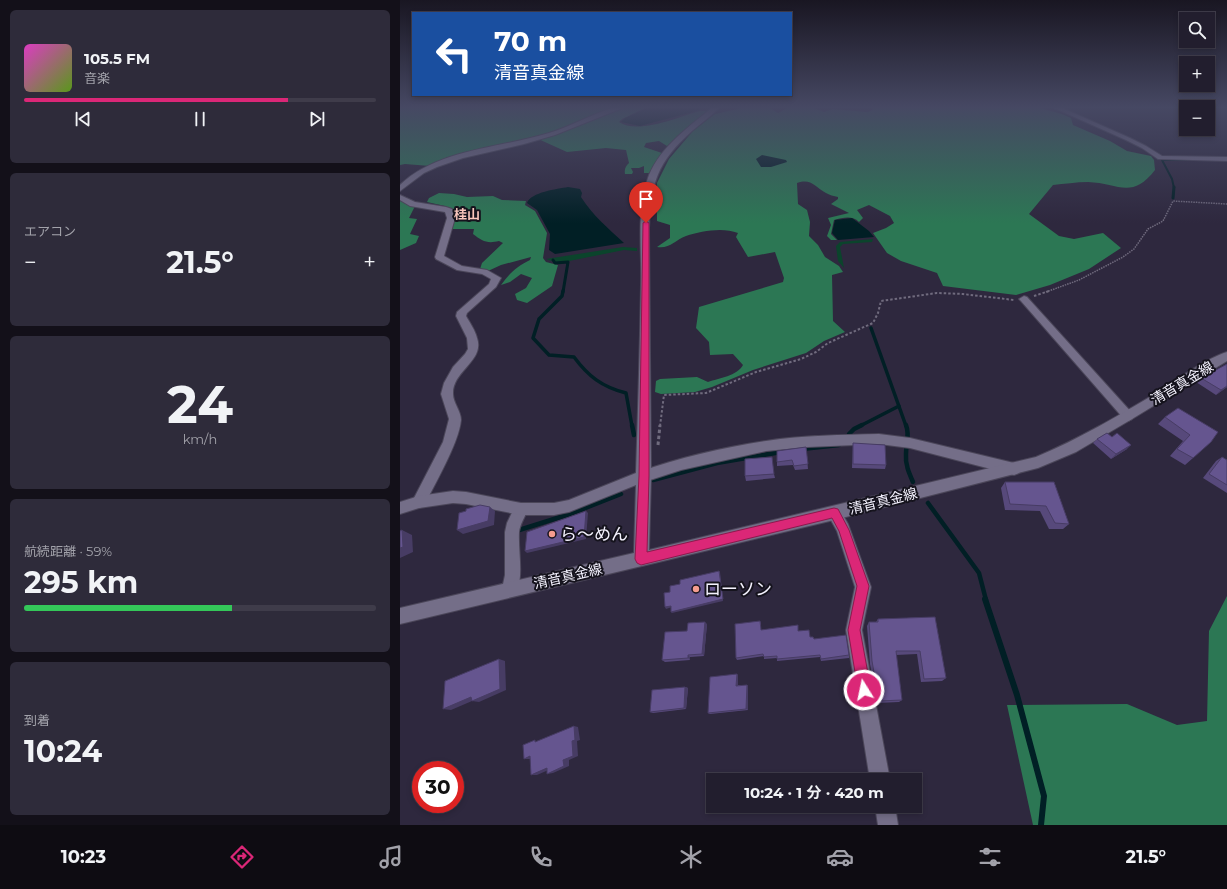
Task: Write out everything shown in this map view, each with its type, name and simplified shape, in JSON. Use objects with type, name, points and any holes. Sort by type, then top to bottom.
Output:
[{"type":"street","points":[[400,189],[404,184],[426,170],[445,161],[508,146]]},
{"type":"street","points":[[641,559],[644,476],[646,223],[649,191],[658,165],[673,146]]},
{"type":"street","points":[[1141,146],[1160,158],[1227,159]]},
{"type":"street","points":[[400,197],[413,204],[446,209],[449,211],[451,218],[439,257],[460,268],[484,272],[496,278],[493,285],[462,312],[461,316],[472,338],[473,349],[470,356],[458,370],[450,383],[447,394],[455,419],[449,442],[419,502]]},
{"type":"street","points":[[1024,299],[1128,416]]},
{"type":"street","name":"清音真金線","points":[[400,616],[834,513],[1038,462],[1071,448],[1128,416],[1227,356]]},
{"type":"street","points":[[400,508],[419,502],[453,497],[466,498],[521,509],[554,509],[569,506],[644,476],[681,464],[766,446],[842,440],[879,439],[907,442],[1014,469]]},
{"type":"street","points":[[510,589],[513,575],[512,532],[514,523],[521,509]]},
{"type":"street","points":[[834,513],[843,530],[863,586],[854,630],[879,773]]},
{"type":"street","points":[[886,813],[888,825]]},
{"type":"path","points":[[658,446],[664,396],[706,393],[756,372],[816,352],[828,343],[873,323],[878,313],[881,301],[937,293],[1019,301],[1079,280],[1123,257],[1134,249],[1148,229],[1163,221],[1174,201],[1227,204]]},
{"type":"green space","points":[[400,146],[508,146],[430,166],[400,165]]},
{"type":"green space","points":[[553,146],[645,146],[644,147],[662,153],[649,173],[644,173],[644,166],[639,168],[631,168],[633,172],[632,174],[625,174],[629,163],[626,150],[606,148],[567,152]]},
{"type":"green space","points":[[681,146],[1118,146],[1127,151],[1151,156],[1154,160],[1155,170],[1139,185],[1132,187],[1124,188],[1088,182],[1053,185],[1029,214],[1059,236],[1074,239],[1103,233],[1121,248],[1089,269],[1050,285],[1016,295],[943,286],[937,273],[901,261],[887,253],[873,233],[894,223],[890,216],[869,205],[857,210],[863,218],[859,222],[853,218],[834,220],[831,234],[837,240],[831,240],[827,236],[831,225],[828,218],[849,213],[831,204],[838,199],[838,197],[827,194],[809,182],[806,181],[797,183],[798,204],[807,210],[810,222],[809,236],[818,245],[825,257],[839,266],[843,272],[832,275],[833,321],[845,332],[824,341],[806,353],[753,370],[712,387],[695,392],[661,394],[655,392],[656,381],[660,379],[697,377],[708,382],[737,372],[743,365],[733,354],[710,355],[709,342],[696,328],[699,307],[783,282],[784,278],[775,252],[748,257],[736,237],[738,233],[732,231],[712,230],[686,236],[665,247],[657,247],[670,238],[670,225],[657,221],[657,183],[669,159]]},
{"type":"green space","points":[[439,193],[467,197],[493,196],[502,200],[526,201],[525,205],[535,211],[547,233],[543,258],[546,262],[558,265],[552,286],[527,303],[517,300],[515,294],[526,288],[532,278],[521,274],[510,282],[501,285],[507,277],[521,265],[530,260],[531,257],[501,265],[488,271],[480,269],[482,263],[503,243],[499,241],[488,242],[482,240],[473,234],[474,229],[452,229],[452,210],[445,206],[427,202],[429,198]]},
{"type":"green space","points":[[400,201],[415,206],[409,218],[417,219],[410,234],[419,236],[416,243],[400,250]]},
{"type":"green space","points":[[873,239],[872,242],[843,244],[840,247],[844,268],[838,261],[836,246],[840,242]]},
{"type":"green space","points":[[623,247],[637,248],[637,251],[624,250],[559,263],[546,259]]},
{"type":"green space","points":[[1227,596],[1227,825],[1033,825],[1007,705],[1127,704],[1177,725],[1207,721],[1209,631]]},
{"type":"shaded area","points":[[762,155],[786,160],[787,162],[771,167],[761,167],[756,159]]},
{"type":"shaded area","points":[[568,187],[580,189],[582,193],[581,197],[591,210],[601,222],[624,243],[555,254],[549,250],[550,234],[537,210],[527,203],[529,199],[539,194]]},
{"type":"shaded area","points":[[852,218],[869,231],[874,237],[838,240],[832,233],[835,220]]},
{"type":"building","points":[[1227,364],[1227,386],[1221,390],[1201,378]]},
{"type":"building","points":[[1178,408],[1218,432],[1211,442],[1193,458],[1177,449],[1190,435],[1165,417]]},
{"type":"building","points":[[1107,433],[1112,437],[1117,433],[1131,445],[1116,454],[1097,439]]},
{"type":"building","points":[[853,443],[885,445],[886,465],[853,464]]},
{"type":"building","points":[[806,447],[808,464],[794,466],[792,460],[777,462],[777,451]]},
{"type":"building","points":[[772,457],[774,474],[745,476],[745,459]]},
{"type":"building","points":[[1222,457],[1227,460],[1227,485],[1209,474]]},
{"type":"building","points":[[1005,482],[1054,482],[1069,524],[1055,523],[1046,506],[1010,504]]},
{"type":"building","points":[[480,505],[490,507],[488,521],[457,530],[459,513],[466,511],[466,509]]},
{"type":"building","points":[[586,511],[584,537],[525,551],[527,532]]},
{"type":"building","points":[[402,530],[403,547],[400,548],[400,531]]},
{"type":"building","points":[[719,571],[723,599],[671,612],[671,606],[665,607],[664,593],[670,592],[670,586],[680,584],[680,580]]},
{"type":"building","points":[[935,617],[946,678],[924,679],[920,651],[896,651],[902,700],[879,701],[872,661],[869,622],[878,622],[878,619]]},
{"type":"building","points":[[760,621],[761,630],[798,625],[798,631],[809,630],[810,637],[813,637],[814,639],[846,635],[849,655],[821,659],[820,655],[777,659],[777,656],[764,657],[763,654],[736,658],[735,624]]},
{"type":"building","points":[[705,622],[702,654],[688,655],[688,658],[662,660],[665,632],[687,631],[688,623]]},
{"type":"building","points":[[499,659],[500,689],[472,701],[471,697],[443,709],[445,681]]},
{"type":"building","points":[[737,674],[736,686],[747,685],[746,709],[708,713],[710,677]]},
{"type":"building","points":[[685,687],[684,708],[650,712],[652,690]]},
{"type":"building","points":[[574,726],[575,740],[572,741],[573,756],[563,760],[564,766],[547,774],[547,768],[531,775],[530,756],[524,759],[523,745],[535,740],[535,742]]},
{"type":"waterway","points":[[1174,188],[1172,179],[1162,160],[1201,160]]},
{"type":"waterway","points":[[1173,198],[1174,188]]},
{"type":"waterway","points":[[553,260],[555,263],[568,262],[563,292]]},
{"type":"waterway","points":[[563,291],[562,296],[539,319],[533,338],[549,355],[574,357],[596,380],[610,388],[626,393],[632,426]]},
{"type":"waterway","points":[[871,328],[899,406]]},
{"type":"waterway","points":[[860,426],[899,406]]},
{"type":"waterway","points":[[899,406],[906,426]]},
{"type":"waterway","points":[[632,425],[634,435]]},
{"type":"waterway","points":[[906,425],[908,436],[906,461],[913,482]]},
{"type":"waterway","points":[[849,434],[860,426]]},
{"type":"waterway","points":[[802,449],[839,445]]},
{"type":"waterway","points":[[653,480],[717,463],[781,452]]},
{"type":"waterway","points":[[516,531],[570,514],[621,494]]},
{"type":"waterway","points":[[928,503],[979,573],[986,600]]},
{"type":"waterway","points":[[985,599],[1017,695],[1044,796],[1041,825]]},
{"type":"place","name":"ら～めん","points":[[552,534]]},
{"type":"place","name":"ローソン","points":[[696,589]]},
{"type":"district","name":"桂山","points":[[467,214]]},
{"type":"route","points":[[646,223],[644,476],[641,559],[834,513],[843,530],[863,586],[854,623],[854,630],[864,690]]}]
